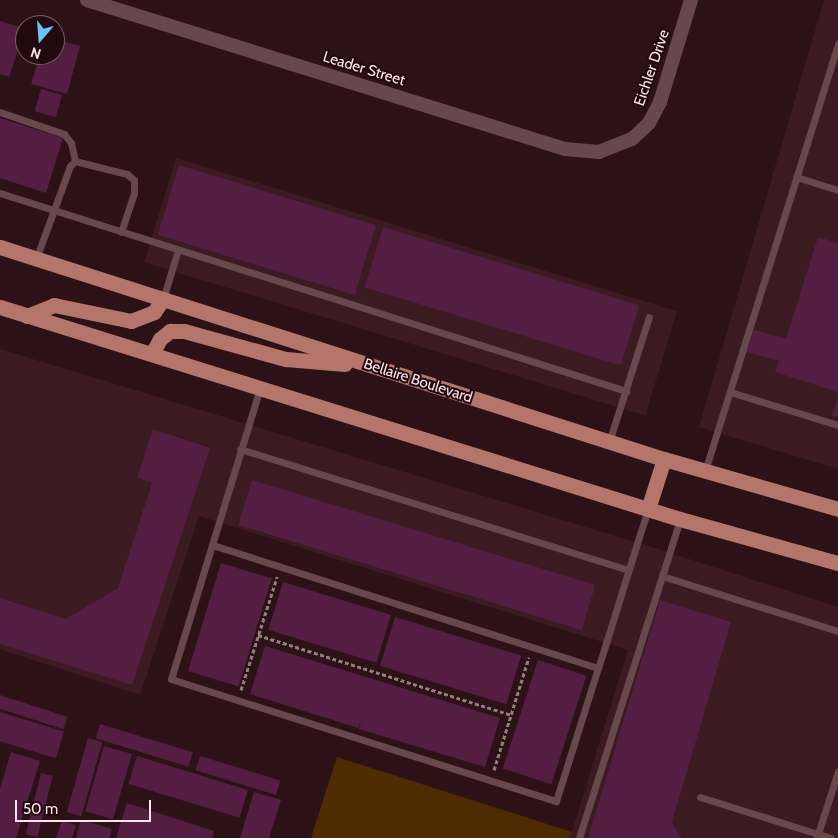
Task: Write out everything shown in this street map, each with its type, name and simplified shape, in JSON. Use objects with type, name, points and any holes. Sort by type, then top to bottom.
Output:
[{"type":"main road","name":"Bellaire Boulevard","points":[[0,247],[609,442],[838,509]]},
{"type":"main road","points":[[27,316],[54,305],[131,321],[154,312],[163,299]]},
{"type":"main road","points":[[0,307],[680,519],[838,563]]},
{"type":"main road","points":[[152,354],[160,339],[170,331],[184,331],[286,358],[373,366]]},
{"type":"main road","points":[[648,509],[664,459]]},
{"type":"street","name":"Leader Street","points":[[87,0],[565,149],[599,152],[632,139]]},
{"type":"street","name":"Eichler Drive","points":[[632,139],[649,123],[660,102],[692,0]]},
{"type":"lane","points":[[705,471],[838,43]]},
{"type":"lane","points":[[0,112],[64,134],[71,143],[75,161]]},
{"type":"lane","points":[[36,258],[70,166],[75,161]]},
{"type":"lane","points":[[75,161],[127,174],[134,180],[134,193],[121,232]]},
{"type":"lane","points":[[796,177],[838,190]]},
{"type":"lane","points":[[0,193],[626,390]]},
{"type":"lane","points":[[163,299],[178,250]]},
{"type":"lane","points":[[609,442],[649,317]]},
{"type":"lane","points":[[260,388],[171,679],[556,801],[648,509]]},
{"type":"lane","points":[[730,392],[838,425]]},
{"type":"lane","points":[[240,449],[628,570]]},
{"type":"lane","points":[[580,838],[680,519]]},
{"type":"lane","points":[[212,545],[598,668]]},
{"type":"lane","points":[[662,576],[838,631]]},
{"type":"lane","points":[[817,836],[838,770]]},
{"type":"lane","points":[[700,797],[817,836],[831,838]]},
{"type":"path","points":[[239,701],[280,567]]},
{"type":"path","points":[[258,636],[511,715]]},
{"type":"path","points":[[490,780],[533,647]]},
{"type":"shaded area","points":[[824,0],[838,0],[838,469],[699,427]]},
{"type":"shaded area","points":[[176,158],[677,311],[645,415],[144,262]]},
{"type":"shaded area","points":[[0,349],[658,549],[838,607],[838,838],[570,838],[628,650],[199,516],[140,695],[0,649]]},
{"type":"shaded area","points":[[337,757],[572,832],[570,838],[311,838]]},
{"type":"building","points":[[0,21],[15,26],[15,59],[9,77],[0,74]]},
{"type":"building","points":[[65,42],[80,46],[67,94],[31,84],[37,65],[65,65]]},
{"type":"building","points":[[41,89],[62,95],[56,117],[35,111]]},
{"type":"building","points":[[0,118],[63,138],[46,193],[0,178]]},
{"type":"building","points":[[179,165],[376,225],[355,295],[158,235]]},
{"type":"building","points":[[383,227],[639,305],[621,366],[365,287]]},
{"type":"building","points":[[818,237],[838,243],[838,392],[775,372],[779,361],[747,352],[754,330],[786,339]]},
{"type":"building","points":[[838,397],[838,417],[832,415]]},
{"type":"building","points":[[153,429],[210,448],[132,685],[0,644],[0,598],[66,619],[118,588],[152,483],[137,478]]},
{"type":"building","points":[[252,480],[595,585],[582,630],[238,525]]},
{"type":"building","points":[[221,563],[272,578],[239,687],[188,671]]},
{"type":"building","points":[[283,582],[391,615],[376,663],[268,630]]},
{"type":"building","points":[[660,600],[731,622],[672,822],[681,838],[588,838]]},
{"type":"building","points":[[395,617],[521,656],[506,704],[380,666]]},
{"type":"building","points":[[265,646],[500,718],[485,767],[359,729],[361,720],[358,728],[250,694]]},
{"type":"building","points":[[538,660],[587,676],[551,784],[503,768]]},
{"type":"building","points":[[0,695],[68,717],[64,729],[0,709]]},
{"type":"building","points":[[0,712],[64,732],[56,758],[0,741]]},
{"type":"building","points":[[100,724],[193,752],[188,767],[96,738]]},
{"type":"building","points":[[88,738],[102,742],[81,816],[67,812]]},
{"type":"building","points":[[104,746],[132,754],[113,819],[85,811]]},
{"type":"building","points":[[11,752],[40,761],[16,838],[0,838],[0,789]]},
{"type":"building","points":[[137,756],[248,790],[239,818],[129,784]]},
{"type":"building","points":[[200,756],[280,781],[276,795],[196,770]]},
{"type":"building","points":[[41,773],[53,776],[37,837],[26,834]]},
{"type":"building","points":[[254,792],[281,800],[269,838],[240,838]]},
{"type":"building","points":[[127,803],[214,831],[212,838],[116,838]]},
{"type":"building","points":[[81,820],[112,829],[109,838],[76,838]]},
{"type":"building","points":[[62,821],[76,825],[72,838],[56,838]]}]
